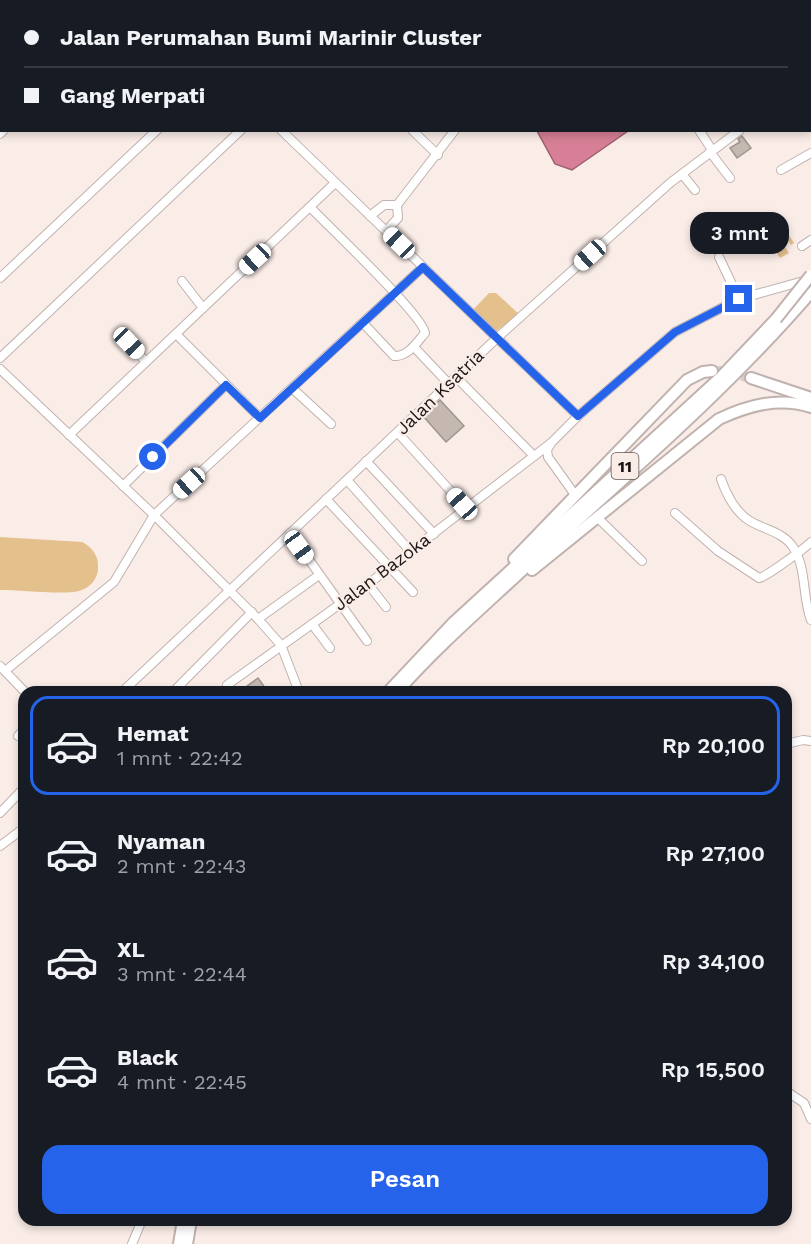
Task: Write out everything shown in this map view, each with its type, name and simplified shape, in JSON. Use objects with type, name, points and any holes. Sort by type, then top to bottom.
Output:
[{"type":"highway","name":"11","points":[[403,686],[488,602],[727,382],[779,322],[811,277]]},
{"type":"highway","name":"11","points":[[394,686],[470,608],[811,292]]},
{"type":"highway","points":[[470,608],[571,499],[687,380],[703,372],[712,371]]},
{"type":"highway","points":[[751,378],[811,398]]},
{"type":"highway","points":[[488,602],[538,565],[719,419],[741,409],[768,403],[788,402],[811,407]]},
{"type":"highway","points":[[179,1244],[182,1226]]},
{"type":"highway","points":[[187,1244],[190,1226]]},
{"type":"street","points":[[0,278],[155,132]]},
{"type":"street","points":[[0,358],[239,132]]},
{"type":"street","points":[[283,132],[578,416]]},
{"type":"street","points":[[414,132],[438,155]]},
{"type":"street","points":[[386,231],[398,218],[397,205],[454,132]]},
{"type":"street","points":[[700,132],[730,178]]},
{"type":"street","name":"Jalan Ksatria","points":[[128,686],[497,338],[682,174],[737,132]]},
{"type":"street","points":[[781,170],[811,153]]},
{"type":"street","points":[[682,174],[695,190]]},
{"type":"street","points":[[69,435],[335,183]]},
{"type":"street","points":[[370,216],[384,205],[397,205]]},
{"type":"street","points":[[310,207],[395,293],[425,329],[425,333],[414,347],[399,357],[394,356],[363,322]]},
{"type":"street","points":[[802,246],[811,240]]},
{"type":"street","points":[[719,257],[739,299]]},
{"type":"street","points":[[19,686],[3,669],[114,582],[154,515],[423,267]]},
{"type":"street","name":"Jalan Bazoka","points":[[227,685],[411,552],[551,443],[578,416],[675,332],[739,299],[811,277]]},
{"type":"street","points":[[182,281],[203,308]]},
{"type":"street","points":[[176,334],[260,418]]},
{"type":"street","points":[[129,343],[146,362]]},
{"type":"street","points":[[414,347],[449,384]]},
{"type":"street","points":[[0,369],[154,515],[255,615],[281,645],[297,686]]},
{"type":"street","points":[[456,377],[534,456]]},
{"type":"street","points":[[123,486],[226,385]]},
{"type":"street","points":[[292,388],[331,424]]},
{"type":"street","points":[[398,433],[466,508]]},
{"type":"street","points":[[551,443],[547,450],[548,457],[573,492]]},
{"type":"street","points":[[366,461],[434,534]]},
{"type":"street","points":[[720,479],[739,512],[751,522],[784,537],[796,553],[811,620]]},
{"type":"street","points":[[346,480],[411,552]]},
{"type":"street","points":[[326,500],[413,592]]},
{"type":"street","points":[[675,513],[718,551],[759,578],[765,577],[811,542]]},
{"type":"street","points":[[602,522],[642,561]]},
{"type":"street","points":[[290,533],[367,641]]},
{"type":"street","points":[[179,686],[255,615],[319,575]]},
{"type":"street","points":[[368,584],[386,607]]},
{"type":"street","points":[[312,624],[330,648]]},
{"type":"street","points":[[792,742],[811,741]]},
{"type":"street","points":[[0,813],[18,794]]},
{"type":"street","points":[[0,846],[18,833]]},
{"type":"street","points":[[792,1095],[804,1103],[811,1119]]},
{"type":"street","points":[[132,1244],[140,1226]]},
{"type":"shaded area","points":[[538,132],[627,132],[572,170],[555,164]]},
{"type":"shaded area","points":[[754,216],[769,232],[781,223],[794,243],[791,245],[788,241],[783,244],[789,253],[780,258],[774,249],[771,249],[759,236],[761,233],[751,219]]},
{"type":"shaded area","points":[[489,293],[496,293],[519,314],[495,332],[471,312]]},
{"type":"shaded area","points":[[0,537],[82,542],[92,549],[96,556],[97,576],[87,588],[79,591],[0,590]]},
{"type":"building","points":[[742,136],[751,148],[737,158],[730,148],[740,142],[738,139]]},
{"type":"building","points":[[440,400],[464,426],[446,442],[423,416]]},
{"type":"building","points":[[258,678],[264,686],[247,686]]},
{"type":"tunnel","points":[[712,371],[723,371],[751,378]]},
{"type":"route","points":[[153,457],[226,385],[260,418],[423,267],[578,416],[675,332],[739,299]]}]
